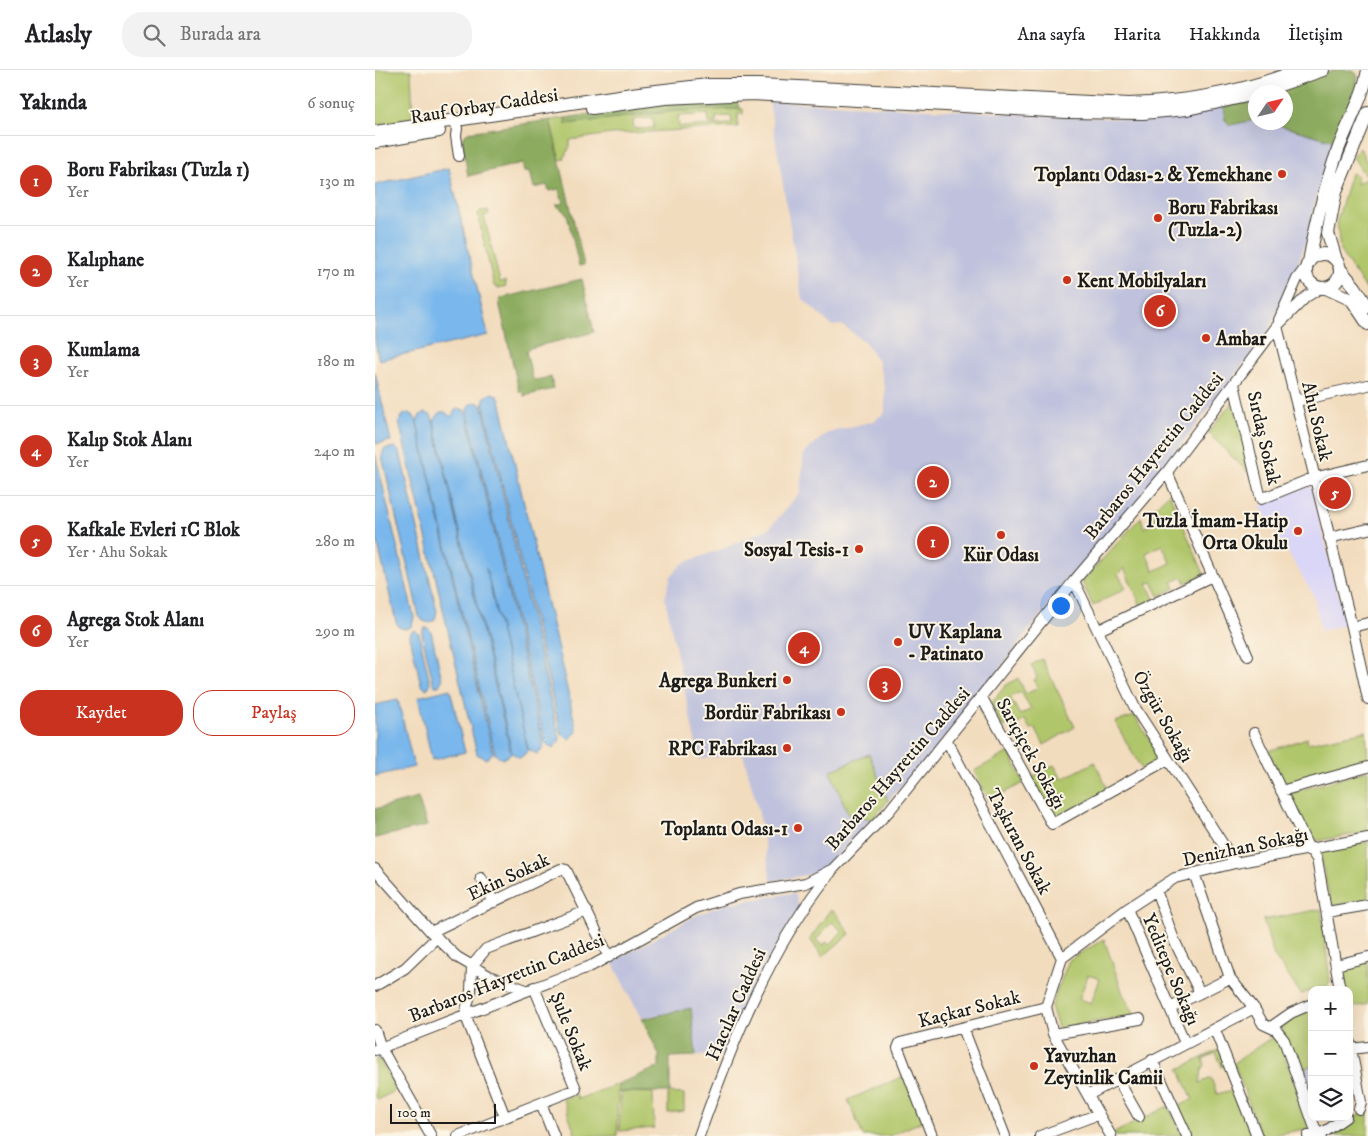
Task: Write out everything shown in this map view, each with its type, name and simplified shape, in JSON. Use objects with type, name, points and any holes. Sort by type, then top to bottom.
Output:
[{"type":"main road","name":"Rauf Orbay Caddesi","points":[[375,142],[457,124],[639,93],[727,84],[1082,103],[1157,103],[1233,90],[1298,70]]},
{"type":"main road","points":[[1280,85],[1323,70]]},
{"type":"main road","points":[[1362,70],[1365,85]]},
{"type":"main road","points":[[1368,70],[1365,85],[1339,148],[1319,208],[1306,273],[1311,283],[1352,300],[1368,324]]},
{"type":"main road","name":"Rauf Orbay Caddesi","points":[[375,132],[457,124],[665,98],[723,94],[766,94],[1066,112],[1143,114],[1187,109],[1248,96]]},
{"type":"main road","points":[[1323,288],[1338,279],[1338,265],[1328,233],[1336,191],[1368,113]]},
{"type":"main road","points":[[1308,264],[1322,254],[1338,265],[1368,307]]},
{"type":"street","points":[[457,124],[456,136],[459,156]]},
{"type":"street","points":[[1277,326],[1297,279],[1308,264]]},
{"type":"street","points":[[1277,326],[1306,297],[1323,288]]},
{"type":"street","name":"Barbaros Hayrettin Caddesi","points":[[378,1049],[609,957],[696,908],[739,894],[806,883],[833,869],[889,811],[982,698],[1074,581],[1167,472],[1277,326]]},
{"type":"street","name":"Ahu Sokak","points":[[1277,326],[1313,478],[1352,627],[1368,700]]},
{"type":"street","name":"Sırdaş Sokak","points":[[1234,384],[1261,500],[1313,478]]},
{"type":"street","points":[[1295,398],[1301,400],[1368,385]]},
{"type":"street","points":[[1313,478],[1368,465]]},
{"type":"street","points":[[1167,472],[1248,656]]},
{"type":"street","points":[[1329,538],[1368,529]]},
{"type":"street","points":[[1099,630],[1212,576]]},
{"type":"street","name":"Özgür Sokağı","points":[[1074,581],[1135,708],[1235,863]]},
{"type":"street","points":[[1352,627],[1368,623]]},
{"type":"street","name":"Sarıçiçek Sokağı","points":[[982,698],[1052,824],[1167,760]]},
{"type":"street","points":[[1254,733],[1307,845],[1313,850],[1317,859],[1339,986]]},
{"type":"street","name":"Taşkıran Sokak","points":[[947,741],[1063,958]]},
{"type":"street","points":[[1281,791],[1368,767]]},
{"type":"street","name":"Denizhan Sokağı","points":[[1063,958],[1127,908],[1175,878],[1235,863],[1313,850],[1368,838]]},
{"type":"street","points":[[375,869],[457,957],[489,976],[530,989]]},
{"type":"street","name":"Ekin Sokak","points":[[375,986],[405,968],[434,934],[561,869],[566,870],[609,957]]},
{"type":"street","name":"Hacılar Caddesi","points":[[699,1136],[757,988],[813,894],[833,869]]},
{"type":"street","points":[[1194,873],[1230,978],[1254,1008],[1263,1024],[1271,1027],[1284,1040],[1315,1135],[1339,1121]]},
{"type":"street","points":[[481,878],[494,902]]},
{"type":"street","points":[[1156,890],[1174,940],[1200,993]]},
{"type":"street","points":[[1327,912],[1368,905]]},
{"type":"street","name":"Yeditepe Sokağı","points":[[1127,908],[1185,1043]]},
{"type":"street","points":[[505,1117],[465,1014],[471,991],[472,966],[486,949],[587,911]]},
{"type":"street","points":[[1336,966],[1368,956]]},
{"type":"street","points":[[1063,958],[1046,1007],[1053,1034],[1111,1136]]},
{"type":"street","points":[[1170,1008],[1230,978]]},
{"type":"street","name":"Şule Sokak","points":[[530,989],[576,1089],[541,1103]]},
{"type":"street","points":[[1271,1027],[1291,1013],[1308,1006]]},
{"type":"street","name":"Kaçkar Sokak","points":[[932,1136],[898,1048],[899,1043],[1046,1007]]},
{"type":"street","points":[[1088,1095],[1254,1008]]},
{"type":"street","points":[[1053,1034],[1140,1019]]},
{"type":"street","points":[[963,1028],[1005,1136]]},
{"type":"street","points":[[375,1030],[378,1049],[431,1136]]},
{"type":"street","points":[[1215,1030],[1231,1066],[1257,1136]]},
{"type":"street","points":[[1353,1050],[1368,1047]]},
{"type":"street","points":[[1152,1060],[1187,1136]]},
{"type":"street","points":[[1353,1060],[1363,1108]]},
{"type":"street","points":[[1118,1080],[1139,1118]]},
{"type":"street","points":[[458,1136],[541,1103],[554,1136]]},
{"type":"street","points":[[1041,1136],[1099,1114]]},
{"type":"shaded area","points":[[1336,70],[1354,70],[1358,77],[1358,82],[1334,141],[1314,205],[1309,232],[1296,269],[1267,334],[1132,507],[1068,579],[979,696],[918,768],[832,861],[817,873],[771,881],[759,813],[743,754],[699,759],[665,598],[671,576],[683,563],[725,548],[770,528],[800,492],[804,453],[827,433],[874,421],[885,412],[885,388],[878,362],[866,343],[842,325],[832,326],[802,298],[769,101],[1143,120],[1248,100],[1248,130],[1293,130],[1293,86]]},
{"type":"shaded area","points":[[1310,485],[1346,624],[1321,631],[1314,596],[1260,506]]},
{"type":"shaded area","points":[[795,893],[799,908],[752,986],[724,1054],[696,1056],[691,1008],[641,1018],[612,962],[699,914],[729,903]]},
{"type":"shaded area","points":[[1308,1067],[1308,1096],[1307,1096],[1298,1071]]},
{"type":"green space","points":[[375,70],[411,70],[413,120],[375,125]]},
{"type":"green space","points":[[1336,70],[1354,70],[1358,77],[1354,95],[1334,141],[1293,129],[1293,86]]},
{"type":"green space","points":[[735,100],[741,109],[675,111],[566,124],[565,118],[666,103]]},
{"type":"green space","points":[[1248,101],[1248,121],[1230,125],[1225,120],[1223,107]]},
{"type":"green space","points":[[743,109],[743,114],[738,114],[738,127],[611,134],[570,140],[570,146],[564,159],[560,160],[550,120],[565,118],[566,124],[675,111]],"holes":[[[708,114],[709,123],[716,123],[716,117],[731,116],[732,124],[679,127],[678,116]],[[653,118],[654,128],[634,129],[633,121],[636,119]]]},
{"type":"green space","points":[[550,120],[584,265],[579,266],[567,214],[556,205],[563,203],[559,189],[549,191],[547,185],[534,188],[530,171],[524,172],[522,163],[468,176],[462,139],[468,132]]},
{"type":"green space","points":[[1360,148],[1368,165],[1368,172],[1364,174],[1353,157]]},
{"type":"green space","points":[[1351,173],[1357,175],[1357,184],[1368,177],[1368,292],[1340,251],[1337,221]]},
{"type":"green space","points":[[488,210],[489,214],[484,216],[500,282],[505,281],[506,286],[498,288],[494,286],[478,215],[480,211]]},
{"type":"green space","points":[[582,279],[594,332],[530,348],[526,351],[532,377],[535,380],[551,377],[553,389],[524,396],[523,392],[519,391],[499,302],[501,298]]},
{"type":"green space","points":[[1234,400],[1252,476],[1208,433]]},
{"type":"green space","points":[[1169,493],[1204,574],[1186,583],[1183,577],[1172,582],[1175,588],[1159,596],[1152,582],[1147,583],[1154,599],[1141,606],[1124,568],[1118,574],[1126,588],[1093,606],[1082,582],[1141,517],[1144,528],[1155,522],[1151,511]],"holes":[[[1162,545],[1171,563],[1154,571],[1146,553]]]},
{"type":"green space","points":[[1042,659],[1075,727],[1044,745],[1035,728],[1030,729],[1025,720],[1010,728],[1008,724],[1003,727],[991,704],[1005,686],[1018,678],[1026,694],[1038,688],[1034,680],[1037,677],[1031,665]],"holes":[[[1021,692],[1031,709],[1020,715],[1010,697]]]},
{"type":"green space","points":[[1135,716],[1161,759],[1142,770],[1115,722]]},
{"type":"green space","points":[[1366,731],[1368,761],[1284,784],[1269,751],[1307,738],[1308,743]]},
{"type":"green space","points":[[1009,752],[1024,783],[989,800],[974,771]]},
{"type":"green space","points":[[869,754],[888,801],[872,819],[849,816],[830,771]]},
{"type":"green space","points":[[1095,762],[1108,790],[1054,820],[1031,778],[1054,765],[1062,779]]},
{"type":"green space","points":[[1368,770],[1368,832],[1310,842],[1288,794]]},
{"type":"green space","points":[[418,798],[427,826],[375,838],[375,809]]},
{"type":"green space","points":[[1368,842],[1368,900],[1331,906],[1320,852]]},
{"type":"green space","points":[[1321,909],[1330,981],[1327,986],[1308,986],[1308,992],[1301,994],[1274,956],[1263,920]]},
{"type":"green space","points":[[830,910],[835,912],[850,934],[822,957],[810,939]],"holes":[[[832,922],[842,931],[830,945],[826,942],[823,946],[816,940]]]},
{"type":"green space","points":[[1104,939],[1123,994],[1135,1015],[1058,1028],[1051,1007],[1069,960]],"holes":[[[1088,975],[1100,979],[1091,1003],[1079,999]]]},
{"type":"green space","points":[[1368,961],[1368,1004],[1353,1007],[1353,986],[1345,986],[1343,968]]},
{"type":"green space","points":[[691,1008],[696,1056],[670,1057],[670,1092],[618,1092],[618,1084],[659,1067],[659,1054],[642,1019]]},
{"type":"green space","points":[[1308,1009],[1308,1067],[1298,1071],[1280,1025]]},
{"type":"green space","points":[[1275,1035],[1280,1043],[1311,1128],[1266,1136],[1260,1133],[1234,1063]]},
{"type":"green space","points":[[1220,1049],[1226,1065],[1222,1067],[1216,1053],[1203,1059],[1205,1065],[1202,1070],[1200,1083],[1211,1078],[1217,1094],[1236,1089],[1253,1136],[1191,1136],[1178,1107],[1193,1099],[1179,1069]]},
{"type":"green space","points":[[379,1059],[395,1088],[394,1091],[378,1100],[375,1097],[375,1060]]},
{"type":"green space","points":[[904,1076],[923,1121],[889,1136],[863,1136],[848,1100]]},
{"type":"green space","points":[[618,1084],[617,1136],[576,1136],[563,1099],[576,1094],[578,1099]]},
{"type":"green space","points":[[621,1092],[653,1093],[654,1128],[619,1131]]},
{"type":"green space","points":[[668,1093],[684,1094],[684,1111],[668,1113]]},
{"type":"green space","points":[[1168,1106],[1182,1136],[1116,1136],[1114,1133]]},
{"type":"green space","points":[[1368,1112],[1368,1136],[1334,1136],[1348,1121],[1353,1121],[1353,1118]]},
{"type":"water","points":[[449,168],[488,335],[379,360],[375,341],[375,185]]},
{"type":"water","points":[[375,372],[391,441],[375,444]]},
{"type":"water","points":[[492,393],[497,395],[500,400],[577,732],[569,739],[561,734],[483,402],[485,397]]},
{"type":"water","points":[[475,402],[481,404],[483,408],[560,741],[553,748],[545,743],[467,410],[469,405]]},
{"type":"water","points":[[456,409],[464,410],[467,415],[544,747],[537,754],[528,749],[486,568],[528,751],[520,758],[512,753],[434,421],[440,412],[445,412],[451,417]]},
{"type":"water","points":[[408,413],[413,415],[416,420],[493,753],[486,759],[477,754],[399,422],[403,415]]},
{"type":"water","points":[[425,413],[431,415],[433,420],[511,753],[503,759],[495,754],[417,422],[420,415]]},
{"type":"water","points":[[395,447],[400,452],[437,611],[435,620],[429,623],[423,621],[419,616],[382,456],[384,449]]},
{"type":"water","points":[[375,453],[414,617],[412,626],[406,629],[400,628],[396,622],[375,532]]},
{"type":"water","points":[[424,628],[428,628],[431,631],[442,680],[439,686],[435,686],[433,682],[422,634]]},
{"type":"water","points":[[414,630],[419,634],[430,683],[426,689],[421,685],[410,636]]},
{"type":"water","points":[[450,689],[465,752],[432,760],[418,697]]},
{"type":"water","points":[[398,700],[414,767],[375,776],[375,705]]},
{"type":"place","name":"Toplantı Odası-2 & Yemekhane","points":[[1282,174]]},
{"type":"place","name":"Boru Fabrikası (Tuzla-2)","points":[[1158,218]]},
{"type":"place","name":"Kent Mobilyaları","points":[[1067,280]]},
{"type":"place","name":"Agrega Stok Alanı","points":[[1160,311]]},
{"type":"place","name":"Ambar","points":[[1206,338]]},
{"type":"place","name":"Kalıphane","points":[[933,482]]},
{"type":"place","name":"Kafkale Evleri 1C Blok","points":[[1335,493]]},
{"type":"place","name":"Tuzla İmam-Hatip Orta Okulu","points":[[1298,531]]},
{"type":"place","name":"Kür Odası","points":[[1001,535]]},
{"type":"place","name":"Boru Fabrikası (Tuzla 1)","points":[[933,542]]},
{"type":"place","name":"Sosyal Tesis-1","points":[[859,549]]},
{"type":"place","name":"UV Kaplana - Patinato","points":[[898,642]]},
{"type":"place","name":"Kalıp Stok Alanı","points":[[804,648]]},
{"type":"place","name":"Agrega Bunkeri","points":[[787,680]]},
{"type":"place","name":"Kumlama","points":[[885,684]]},
{"type":"place","name":"Bordür Fabrikası","points":[[841,712]]},
{"type":"place","name":"RPC Fabrikası","points":[[787,748]]},
{"type":"place","name":"Toplantı Odası-1","points":[[798,828]]},
{"type":"place","name":"Yavuzhan Zeytinlik Camii","points":[[1034,1066]]}]
